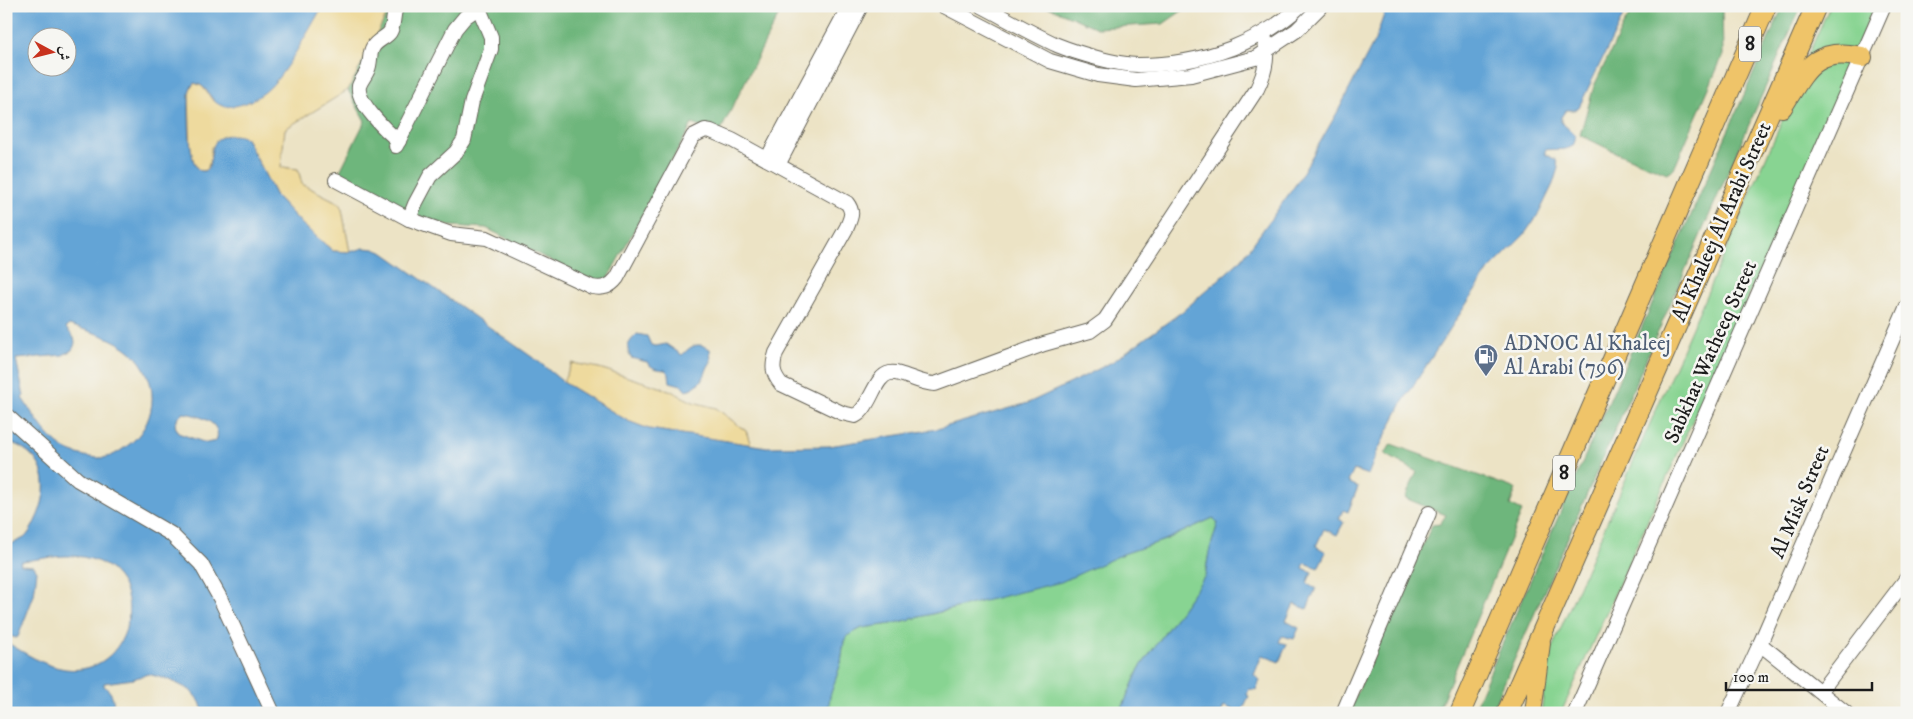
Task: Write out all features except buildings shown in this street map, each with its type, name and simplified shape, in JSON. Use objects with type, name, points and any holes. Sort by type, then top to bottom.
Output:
[{"type":"highway","name":"Al Khaleej Al Arabi Street","points":[[1460,713],[1766,6]]},
{"type":"highway","name":"Al Khaleej Al Arabi Street","points":[[1507,713],[1816,6]]},
{"type":"highway","points":[[1753,151],[1810,66],[1829,54],[1846,53],[1862,57]]},
{"type":"main road","points":[[1533,713],[1544,629]]},
{"type":"street","points":[[397,6],[394,10],[393,24],[390,32],[376,42],[371,50],[368,69],[361,81],[359,90],[362,99],[397,143],[455,29],[478,7],[491,37],[491,49],[472,101],[464,140],[456,152],[430,176],[409,219]]},
{"type":"street","points":[[773,162],[849,6]]},
{"type":"street","points":[[773,162],[860,6]]},
{"type":"street","points":[[944,6],[1050,61],[1098,76],[1136,80],[1191,76],[1255,58],[1297,30],[1321,6]]},
{"type":"street","points":[[982,6],[1058,45],[1099,58],[1137,65],[1181,61],[1217,54],[1264,33],[1292,14],[1300,6]]},
{"type":"street","name":"Sabkhat Watheeq Street","points":[[1575,713],[1884,6]]},
{"type":"street","points":[[336,180],[409,219],[450,234],[487,238],[592,287],[603,288],[612,284],[617,278],[693,136],[705,130],[711,131],[773,162],[847,203],[851,209],[852,215],[776,353],[773,370],[781,384],[842,413],[854,416],[861,413],[865,408],[880,379],[890,373],[900,374],[926,384],[935,384],[1044,344],[1090,331],[1105,320],[1257,89],[1267,64],[1264,33]]},
{"type":"street","name":"Al Misk Street","points":[[1728,713],[1760,644],[1907,306]]},
{"type":"street","points":[[6,415],[78,480],[171,534],[201,564],[220,598],[273,713]]},
{"type":"street","points":[[1343,713],[1430,512]]},
{"type":"street","points":[[1820,692],[1907,578]]},
{"type":"street","points":[[1760,644],[1846,713]]},
{"type":"green space","points":[[391,6],[783,6],[719,134],[692,124],[603,287],[486,228],[450,226],[426,220],[339,173],[365,121],[348,90]]},
{"type":"green space","points":[[1046,6],[1189,6],[1163,24],[1097,28]]},
{"type":"green space","points":[[1635,6],[1722,6],[1723,55],[1674,169],[1667,173],[1619,154],[1580,135],[1594,86],[1625,22]]},
{"type":"green space","points":[[1783,6],[1801,6],[1491,713],[1472,713]]},
{"type":"green space","points":[[1830,6],[1874,6],[1856,49],[1807,57]]},
{"type":"green space","points":[[1826,62],[1853,64],[1561,713],[1541,713],[1549,655],[1796,89]]},
{"type":"green space","points":[[1391,444],[1516,489],[1510,505],[1522,511],[1437,713],[1348,713],[1432,525],[1440,524],[1446,515],[1405,498],[1417,472],[1385,454]]},
{"type":"green space","points":[[1213,518],[1218,523],[1209,552],[1205,576],[1139,669],[1120,713],[827,713],[830,696],[841,663],[844,641],[847,636],[862,628],[891,624],[965,606],[1165,540]]},
{"type":"sand","points":[[323,6],[391,6],[348,90],[285,129],[281,167],[298,169],[302,184],[341,204],[350,252],[333,251],[303,225],[276,196],[246,138],[211,147],[211,159],[206,170],[201,171],[197,169],[191,158],[189,94],[194,83],[202,86],[213,101],[283,71]]},
{"type":"sand","points":[[572,363],[599,368],[647,383],[669,390],[693,402],[716,408],[746,431],[751,445],[649,429],[628,421],[563,382]]},
{"type":"water","points":[[6,6],[323,6],[281,75],[273,85],[256,98],[239,105],[223,106],[215,101],[207,90],[194,83],[189,94],[189,124],[191,150],[197,168],[202,171],[207,170],[213,147],[216,141],[222,137],[234,135],[246,138],[276,196],[303,225],[333,251],[350,252],[364,248],[384,253],[539,362],[563,382],[628,421],[649,429],[767,447],[829,446],[937,429],[1028,403],[1112,362],[1183,311],[1242,259],[1296,184],[1338,111],[1375,40],[1387,6],[1628,6],[1579,107],[1575,110],[1566,110],[1561,117],[1561,122],[1575,135],[1573,145],[1566,149],[1545,150],[1545,154],[1556,160],[1558,168],[1553,184],[1539,213],[1524,235],[1489,270],[1467,303],[1402,403],[1377,452],[1368,475],[1354,470],[1348,482],[1358,487],[1348,512],[1343,510],[1339,519],[1344,522],[1337,535],[1324,529],[1316,546],[1326,552],[1318,568],[1305,563],[1303,568],[1312,572],[1307,583],[1316,588],[1307,609],[1294,604],[1286,621],[1299,628],[1294,639],[1282,636],[1279,642],[1287,644],[1279,662],[1262,655],[1254,675],[1260,680],[1256,690],[1249,689],[1247,695],[1249,696],[1241,713],[1224,706],[1221,713],[1120,713],[1139,669],[1205,576],[1209,552],[1218,523],[1213,518],[1165,540],[1123,554],[1061,582],[891,624],[862,628],[847,636],[844,641],[841,663],[830,696],[828,713],[204,713],[200,702],[190,690],[170,680],[148,674],[133,679],[104,683],[104,686],[113,698],[113,713],[6,713],[6,642],[50,665],[65,669],[88,668],[106,658],[120,643],[127,624],[129,605],[123,585],[111,570],[91,559],[65,556],[22,561],[20,562],[21,565],[34,566],[37,571],[34,595],[18,637],[6,635],[6,546],[24,538],[29,533],[38,515],[44,491],[44,480],[36,460],[29,452],[6,441]],"holes":[[[69,325],[102,336],[125,347],[141,363],[151,386],[151,411],[147,422],[131,443],[108,457],[87,456],[71,452],[60,446],[42,427],[22,398],[24,396],[16,359],[63,355],[72,350],[75,340],[66,328]],[[184,413],[202,418],[213,424],[217,434],[216,441],[206,443],[178,433],[175,425],[178,417]]]},
{"type":"water","points":[[637,334],[647,336],[651,345],[666,344],[682,355],[688,349],[698,345],[710,349],[711,362],[702,380],[696,386],[686,391],[681,385],[670,382],[669,374],[665,370],[655,368],[647,362],[631,358],[628,345]]},
{"type":"place","name":"ADNOC Al Khaleej Al Arabi (796)","points":[[1486,377]]}]
